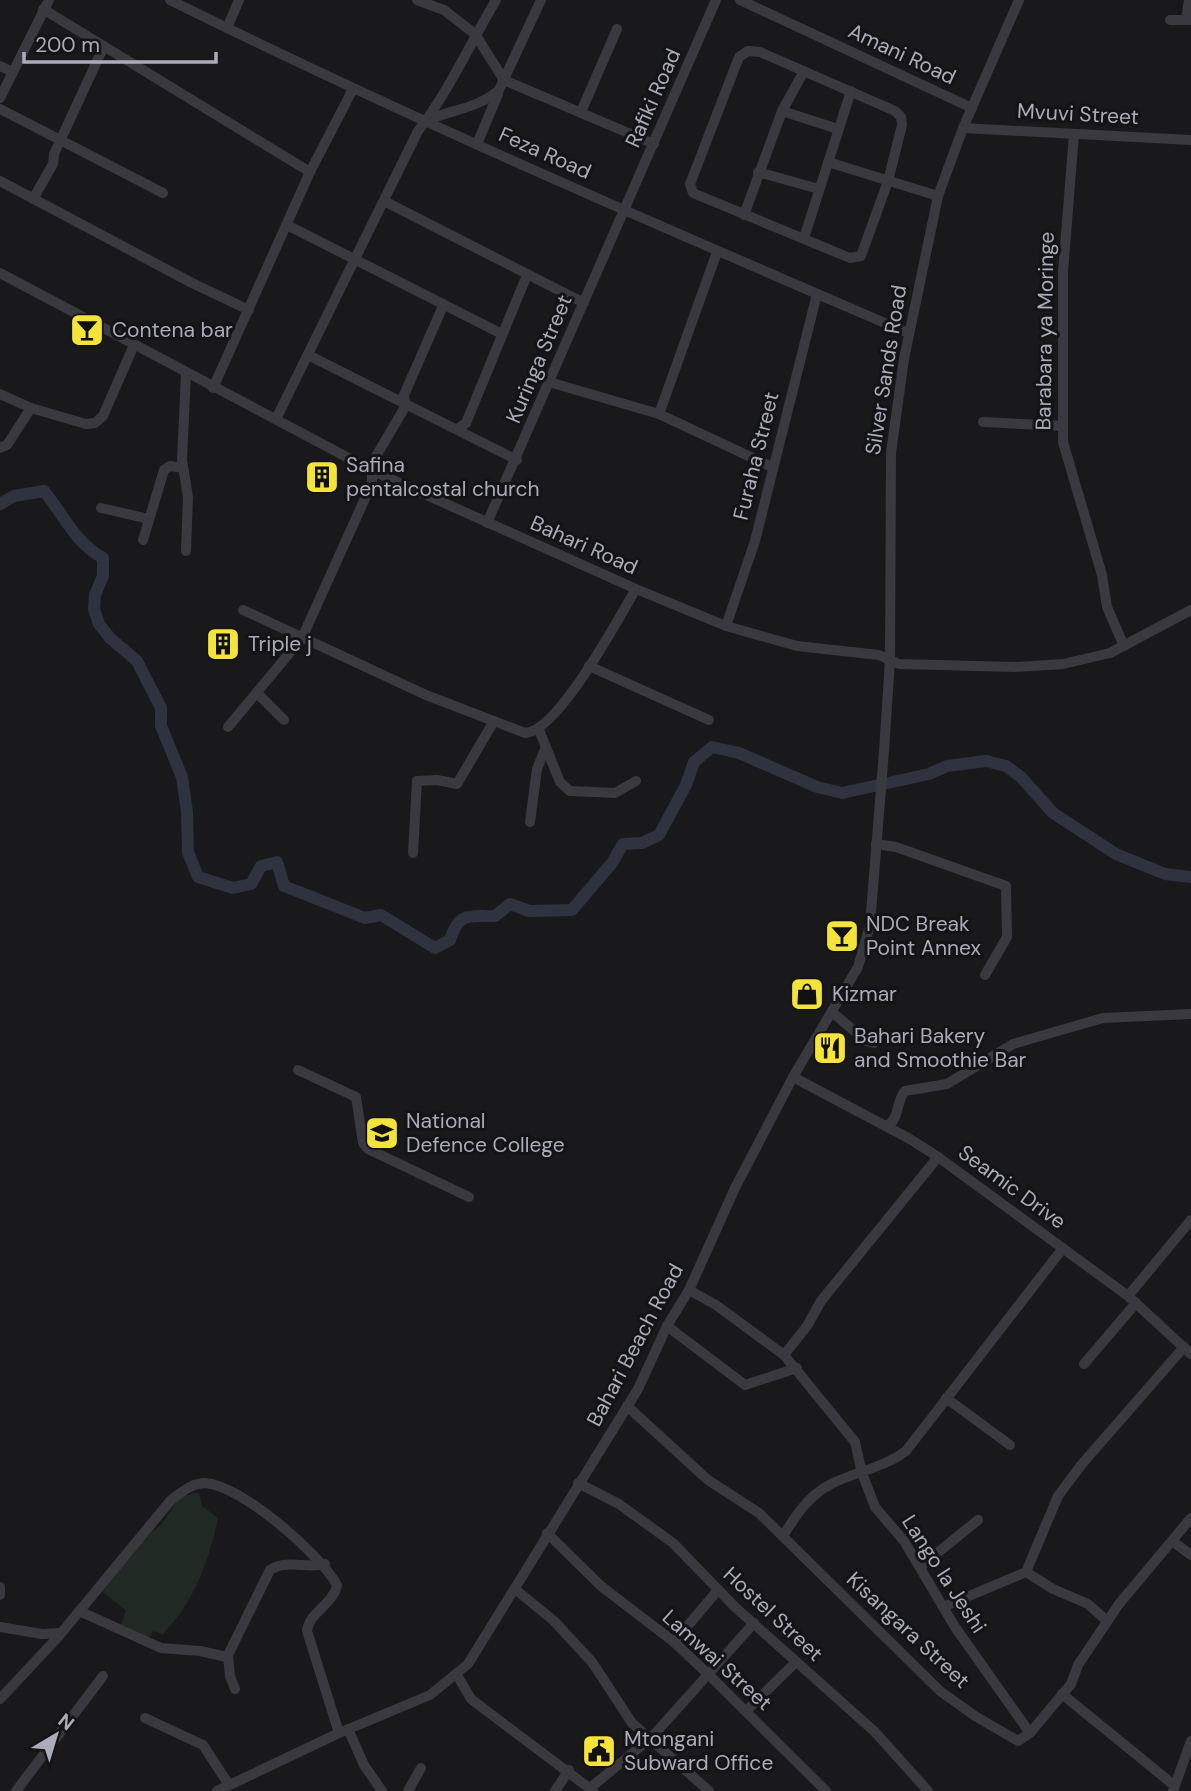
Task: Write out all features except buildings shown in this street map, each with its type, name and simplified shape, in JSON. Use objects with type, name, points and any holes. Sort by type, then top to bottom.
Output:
[{"type":"street","name":"Feza Road","points":[[170,0],[354,89],[717,252],[908,333]]},
{"type":"street","points":[[227,28],[239,0]]},
{"type":"street","points":[[417,0],[444,10],[475,34],[502,85],[581,112],[654,145]]},
{"type":"street","points":[[276,419],[418,131],[441,102],[475,34],[496,0]]},
{"type":"street","points":[[477,144],[541,0]]},
{"type":"street","name":"Amani Road","points":[[740,0],[972,108]]},
{"type":"street","name":"Silver Sands Road","points":[[880,806],[890,660],[891,453],[908,333],[938,196],[963,128],[1019,0]]},
{"type":"street","points":[[1170,20],[1189,20],[1189,0]]},
{"type":"street","name":"Rafiki Road","points":[[624,210],[654,145],[713,1]]},
{"type":"street","points":[[0,98],[46,5],[104,46],[310,172]]},
{"type":"street","points":[[581,112],[617,29]]},
{"type":"street","points":[[33,199],[53,164],[60,139],[104,46]]},
{"type":"street","points":[[748,51],[760,52],[850,91],[895,110],[901,117],[902,125],[888,181],[861,256],[850,258],[697,197],[690,184],[739,57],[748,51]]},
{"type":"street","points":[[0,66],[13,72]]},
{"type":"street","points":[[744,215],[782,111],[804,72]]},
{"type":"street","points":[[426,121],[488,100],[502,85]]},
{"type":"street","points":[[213,388],[310,172],[354,89]]},
{"type":"street","points":[[804,238],[850,91]]},
{"type":"street","points":[[0,108],[163,193]]},
{"type":"street","points":[[782,111],[838,129]]},
{"type":"street","name":"Mvuvi Street","points":[[963,128],[1191,140]]},
{"type":"street","name":"Barabara ya Moringe","points":[[1074,134],[1065,237],[1063,442],[1102,575],[1107,607],[1124,646]]},
{"type":"street","points":[[828,162],[938,196]]},
{"type":"street","points":[[758,172],[819,189]]},
{"type":"street","points":[[0,181],[192,283],[249,310]]},
{"type":"street","points":[[384,201],[584,303]]},
{"type":"street","name":"Kuringa Street","points":[[487,523],[517,460],[624,210]]},
{"type":"street","points":[[287,225],[502,334]]},
{"type":"street","points":[[659,414],[717,252]]},
{"type":"street","name":"Bahari Road","points":[[0,273],[373,471],[636,589],[726,626],[797,646],[879,655],[899,664],[1063,664],[1087,661],[1124,646],[1191,610]]},
{"type":"street","points":[[459,428],[466,423],[527,275]]},
{"type":"street","name":"Furaha Street","points":[[726,626],[746,573],[817,294]]},
{"type":"street","points":[[228,727],[302,638],[372,483],[372,463],[405,407],[404,395],[443,306]]},
{"type":"street","points":[[0,394],[31,408],[86,424],[95,423],[103,415],[134,345]]},
{"type":"street","points":[[308,355],[459,428],[517,460]]},
{"type":"street","points":[[186,373],[183,468],[188,497],[186,551]]},
{"type":"street","points":[[549,382],[659,414],[772,467]]},
{"type":"street","points":[[0,448],[7,445],[31,408]]},
{"type":"street","points":[[983,422],[1063,426]]},
{"type":"street","points":[[144,540],[164,470],[170,466],[183,468]]},
{"type":"street","points":[[101,508],[149,519]]},
{"type":"street","points":[[243,610],[426,695],[525,733],[539,730],[573,691],[636,589]]},
{"type":"street","points":[[589,666],[709,720]]},
{"type":"street","points":[[258,694],[284,720]]},
{"type":"street","points":[[413,853],[417,781],[438,780],[457,784],[494,721]]},
{"type":"street","points":[[539,730],[560,782],[570,791],[615,793],[636,781]]},
{"type":"street","points":[[530,822],[537,769],[545,749]]},
{"type":"street","name":"Bahari Beach Road","points":[[217,1791],[343,1731],[430,1695],[457,1675],[483,1644],[547,1533],[627,1406],[667,1326],[689,1290],[735,1188],[793,1077],[858,967],[870,925],[880,806]]},
{"type":"street","points":[[876,844],[896,847],[1006,886],[1007,937],[985,975]]},
{"type":"street","points":[[832,1012],[866,1041],[874,1043]]},
{"type":"street","points":[[887,1126],[896,1117],[901,1096],[905,1091],[935,1087],[959,1079],[1013,1044],[1118,1015],[1191,1014]]},
{"type":"street","points":[[298,1070],[356,1097],[363,1143],[368,1149],[469,1197]]},
{"type":"street","name":"Seamic Drive","points":[[793,1077],[887,1126],[938,1157],[1132,1299],[1188,1350]]},
{"type":"street","points":[[784,1355],[807,1326],[821,1301],[938,1157]]},
{"type":"street","points":[[1084,1364],[1191,1220]]},
{"type":"street","points":[[783,1536],[799,1510],[815,1495],[834,1482],[862,1473],[906,1451],[1063,1248]]},
{"type":"street","name":"Lango la Jeshi","points":[[689,1290],[716,1305],[784,1355],[858,1445],[862,1473],[875,1507],[904,1541],[943,1607],[1030,1733]]},
{"type":"street","points":[[667,1326],[745,1385],[797,1368]]},
{"type":"street","points":[[943,1607],[1026,1572],[1058,1496],[1082,1464],[1188,1350]]},
{"type":"street","points":[[946,1398],[1010,1445]]},
{"type":"street","name":"Kisangara Street","points":[[627,1406],[690,1465],[759,1513],[940,1691],[1015,1740],[1022,1741],[1030,1733]]},
{"type":"street","points":[[0,1699],[61,1633],[171,1500],[190,1486],[204,1483],[231,1493],[266,1515],[325,1564],[336,1589],[331,1600],[310,1620],[307,1631],[343,1731],[382,1791]]},
{"type":"street","name":"Hostel Street","points":[[578,1483],[619,1504],[673,1543],[718,1590],[875,1732],[928,1791]]},
{"type":"street","points":[[1030,1733],[1062,1694],[1107,1621],[1191,1518]]},
{"type":"street","points":[[920,1567],[978,1520]]},
{"type":"street","name":"Lamwai Street","points":[[547,1533],[621,1603],[674,1642],[826,1791]]},
{"type":"street","points":[[1172,1541],[1191,1555]]},
{"type":"street","points":[[235,1689],[230,1676],[229,1656],[270,1570],[276,1566],[297,1564],[309,1569],[325,1564]]},
{"type":"street","points":[[1026,1572],[1052,1589],[1088,1604],[1107,1621]]},
{"type":"street","points":[[0,1587],[0,1595]]},
{"type":"street","points":[[515,1589],[554,1621],[592,1662],[632,1723],[709,1791]]},
{"type":"street","points":[[674,1642],[718,1590]]},
{"type":"street","points":[[79,1611],[161,1648],[229,1656]]},
{"type":"street","points":[[457,1675],[471,1699],[591,1789],[651,1738],[754,1623]]},
{"type":"street","points":[[0,1627],[42,1634],[61,1633]]},
{"type":"street","points":[[746,1711],[796,1662]]},
{"type":"street","points":[[16,1791],[103,1676]]},
{"type":"street","points":[[1062,1694],[1174,1788],[1191,1741]]},
{"type":"street","points":[[145,1718],[203,1745],[229,1785]]},
{"type":"street","points":[[408,1791],[421,1768]]},
{"type":"street","points":[[555,1791],[569,1770]]},
{"type":"shaded area","points":[[199,1493],[202,1506],[218,1518],[205,1566],[192,1595],[174,1621],[163,1634],[153,1631],[148,1639],[121,1625],[126,1610],[101,1591],[151,1532],[164,1521],[181,1498]]},
{"type":"waterway","points":[[0,504],[14,496],[44,491],[77,536],[103,558],[103,576],[95,595],[94,609],[99,624],[110,638],[137,661],[161,708],[161,726],[182,777],[187,812],[188,852],[198,877],[233,888],[251,884],[261,866],[277,862],[284,886],[365,918],[381,915],[435,948],[450,940],[461,920],[472,916],[495,916],[510,904],[529,911],[572,910],[612,863],[623,844],[642,843],[659,835],[686,785],[694,762],[712,747],[739,753],[817,787],[842,793],[929,774],[947,766],[986,761],[1006,766],[1021,777],[1053,813],[1116,854],[1165,874],[1191,877]]},
{"type":"place","name":"Contena bar","points":[[87,330]]},
{"type":"place","name":"Safina pentalcostal church","points":[[322,477]]},
{"type":"place","name":"Triple j","points":[[223,644]]},
{"type":"place","name":"NDC Break Point Annex","points":[[842,936]]},
{"type":"place","name":"Kizmar","points":[[807,994]]},
{"type":"place","name":"Bahari Bakery and Smoothie Bar","points":[[830,1048]]},
{"type":"place","name":"National Defence College","points":[[382,1133]]},
{"type":"place","name":"Mtongani Subward Office","points":[[599,1751]]}]
